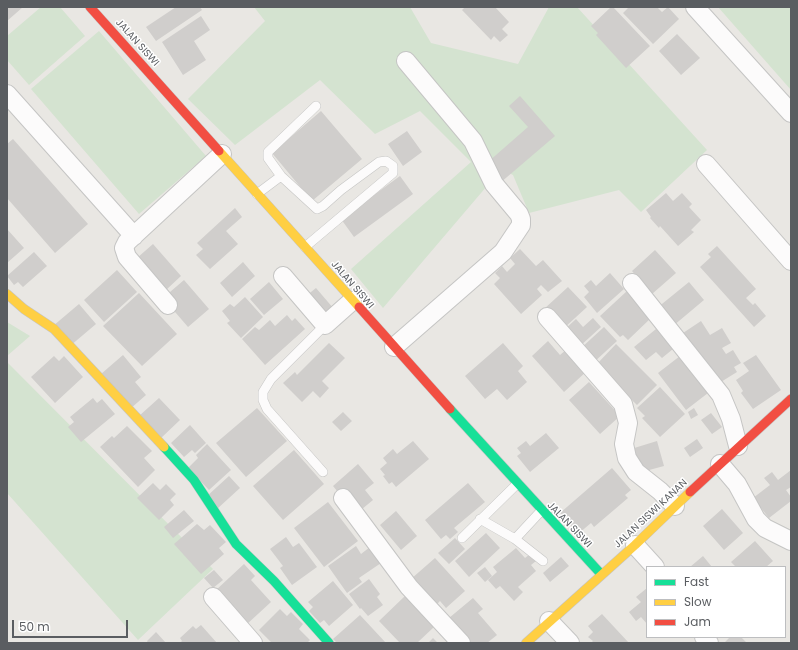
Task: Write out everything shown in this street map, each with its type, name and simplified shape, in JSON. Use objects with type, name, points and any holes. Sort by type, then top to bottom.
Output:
[{"type":"street","name":"JALAN SISWI","points":[[90,7],[541,511],[601,574]]},
{"type":"street","points":[[696,7],[791,113]]},
{"type":"street","points":[[394,347],[503,252],[521,225],[519,214],[494,184],[473,141],[406,61]]},
{"type":"street","points":[[7,94],[134,236]]},
{"type":"street","points":[[168,305],[127,257],[124,248],[127,242],[222,154]]},
{"type":"street","points":[[706,164],[791,261]]},
{"type":"street","points":[[283,276],[325,325],[352,301]]},
{"type":"street","points":[[632,283],[721,395],[731,419],[738,446]]},
{"type":"street","points":[[7,294],[24,310],[54,329],[194,480],[236,544],[274,581],[329,643]]},
{"type":"street","points":[[547,317],[623,404],[628,423],[624,444],[627,458],[636,472],[660,491],[675,506]]},
{"type":"street","name":"JALAN SISWI KANAN","points":[[526,643],[549,620],[636,545],[738,446],[791,399]]},
{"type":"street","points":[[720,464],[736,484],[756,519],[765,528],[791,541]]},
{"type":"street","points":[[342,498],[409,587],[461,643]]},
{"type":"street","points":[[636,545],[654,566]]},
{"type":"street","points":[[212,597],[253,643]]},
{"type":"street","points":[[549,620],[570,643]]},
{"type":"lane","points":[[305,247],[393,173],[393,166],[386,161],[379,162],[351,182],[323,206],[317,209],[281,176],[268,158],[268,152],[316,106]]},
{"type":"lane","points":[[257,194],[281,176]]},
{"type":"lane","points":[[323,472],[267,409],[263,400],[263,392],[271,379],[325,325]]},
{"type":"lane","points":[[462,538],[517,484]]},
{"type":"lane","points":[[515,539],[541,511]]},
{"type":"lane","points":[[480,519],[515,539],[542,561]]},
{"type":"green space","points":[[41,7],[60,7],[85,36],[29,85],[7,60],[7,36]]},
{"type":"green space","points":[[254,7],[410,7],[431,43],[518,64],[549,7],[577,7],[707,150],[641,212],[619,190],[529,213],[513,175],[499,168],[487,186],[383,308],[351,269],[471,162],[420,111],[375,134],[320,80],[235,145],[188,99],[265,21]]},
{"type":"green space","points":[[718,7],[791,7],[791,90]]},
{"type":"green space","points":[[99,31],[206,156],[139,214],[31,89]]},
{"type":"green space","points":[[7,322],[30,336],[7,356]]},
{"type":"green space","points":[[7,362],[213,569],[138,640],[7,493]]},
{"type":"building","points":[[7,7],[23,7],[7,21]]},
{"type":"building","points":[[176,7],[200,7],[202,10],[156,41],[146,27]]},
{"type":"building","points":[[465,7],[495,7],[509,22],[502,29],[508,35],[500,42],[494,36],[491,40],[462,10]]},
{"type":"building","points":[[611,7],[613,7],[650,46],[626,68],[596,35],[598,33],[591,26]]},
{"type":"building","points":[[627,7],[657,7],[662,12],[668,7],[679,19],[653,44],[623,13],[628,8]]},
{"type":"building","points":[[201,16],[210,30],[194,41],[206,60],[183,75],[162,42]]},
{"type":"building","points":[[677,34],[700,58],[681,75],[659,51]]},
{"type":"building","points":[[520,96],[555,136],[500,183],[488,162],[528,127],[509,106]]},
{"type":"building","points":[[321,111],[362,159],[312,201],[272,153]]},
{"type":"building","points":[[407,131],[422,152],[403,166],[388,144]]},
{"type":"building","points":[[13,139],[88,224],[55,253],[7,198],[7,144]]},
{"type":"building","points":[[400,176],[413,194],[354,237],[341,219]]},
{"type":"building","points":[[666,193],[673,201],[682,193],[692,204],[689,207],[701,220],[691,230],[694,232],[678,246],[660,226],[659,228],[650,218],[651,217],[646,210]]},
{"type":"building","points":[[235,208],[242,217],[226,231],[238,244],[210,269],[196,255],[203,249],[197,243]]},
{"type":"building","points":[[7,229],[24,248],[7,263]]},
{"type":"building","points":[[153,244],[181,276],[166,290],[137,258]]},
{"type":"building","points":[[717,246],[756,289],[746,298],[753,305],[755,303],[766,316],[754,327],[700,267],[711,257],[708,254]]},
{"type":"building","points":[[520,249],[536,266],[543,260],[562,281],[548,292],[541,285],[537,289],[542,295],[521,314],[494,284],[500,278],[495,273],[502,266],[507,272],[515,264],[510,258]]},
{"type":"building","points":[[655,250],[676,273],[652,294],[632,271]]},
{"type":"building","points":[[34,252],[47,266],[23,287],[18,282],[14,285],[7,276]]},
{"type":"building","points":[[243,262],[255,276],[232,297],[220,283]]},
{"type":"building","points":[[117,270],[137,292],[104,322],[84,300]]},
{"type":"building","points":[[610,273],[624,289],[597,313],[584,297],[589,292],[584,286],[591,280],[596,286]]},
{"type":"building","points":[[184,280],[209,309],[188,327],[163,298]]},
{"type":"building","points":[[269,282],[283,299],[264,315],[250,299]]},
{"type":"building","points":[[689,282],[704,300],[673,326],[657,308]]},
{"type":"building","points":[[568,287],[587,307],[563,329],[544,309]]},
{"type":"building","points":[[316,288],[334,309],[324,317],[306,296]]},
{"type":"building","points":[[627,291],[651,318],[628,340],[623,335],[620,337],[600,316]]},
{"type":"building","points":[[139,293],[177,334],[142,366],[103,326]]},
{"type":"building","points":[[245,297],[263,317],[241,338],[227,323],[230,321],[222,311],[230,304],[234,307]]},
{"type":"building","points":[[79,304],[96,324],[70,346],[53,326]]},
{"type":"building","points":[[287,315],[292,321],[295,318],[305,329],[265,365],[242,339],[255,327],[259,330],[270,320],[275,326]]},
{"type":"building","points":[[593,318],[601,327],[579,347],[564,330],[576,319],[583,327]]},
{"type":"building","points":[[701,321],[710,335],[722,328],[731,343],[722,348],[726,354],[733,350],[741,363],[734,367],[737,372],[716,385],[680,335]]},
{"type":"building","points":[[604,327],[617,341],[593,363],[580,349]]},
{"type":"building","points":[[656,329],[673,349],[662,358],[656,352],[646,360],[634,347]]},
{"type":"building","points":[[548,341],[560,355],[567,349],[587,371],[564,392],[532,356]]},
{"type":"building","points":[[329,343],[345,358],[322,381],[329,388],[320,398],[313,391],[302,402],[283,383],[295,372],[297,375]]},
{"type":"building","points":[[503,343],[523,366],[518,371],[527,382],[507,400],[497,389],[485,399],[465,376]]},
{"type":"building","points":[[616,344],[657,385],[637,405],[596,365]]},
{"type":"building","points":[[123,355],[141,377],[135,382],[146,395],[130,409],[101,374]]},
{"type":"building","points":[[756,355],[781,390],[753,409],[741,393],[743,391],[736,380],[749,371],[743,363]]},
{"type":"building","points":[[54,356],[59,361],[64,356],[83,377],[55,403],[31,377]]},
{"type":"building","points":[[680,356],[708,393],[686,410],[658,373]]},
{"type":"building","points":[[589,382],[620,416],[600,434],[569,400]]},
{"type":"building","points":[[660,387],[685,414],[660,437],[642,418],[645,416],[637,408]]},
{"type":"building","points":[[93,398],[97,403],[102,399],[115,414],[81,442],[68,427],[74,422],[70,417]]},
{"type":"building","points":[[159,398],[180,420],[160,439],[139,416]]},
{"type":"building","points":[[257,408],[287,441],[246,477],[216,443]]},
{"type":"building","points":[[694,408],[698,415],[691,419],[688,412]]},
{"type":"building","points":[[343,412],[352,421],[341,431],[332,422]]},
{"type":"building","points":[[711,413],[722,427],[712,434],[701,420]]},
{"type":"building","points":[[190,425],[206,443],[195,453],[192,450],[184,457],[171,443]]},
{"type":"building","points":[[127,426],[152,451],[144,458],[155,470],[138,487],[100,447],[112,436],[114,438]]},
{"type":"building","points":[[546,433],[559,448],[530,472],[517,456],[521,453],[517,448],[526,441],[530,446]]},
{"type":"building","points":[[697,439],[703,448],[690,457],[684,448]]},
{"type":"building","points":[[413,441],[429,459],[396,487],[392,482],[389,484],[383,476],[385,475],[380,469],[387,463],[383,458],[393,449],[397,454]]},
{"type":"building","points":[[657,441],[664,466],[638,473],[631,449]]},
{"type":"building","points":[[207,444],[231,470],[209,490],[188,468],[198,458],[196,455]]},
{"type":"building","points":[[294,450],[324,484],[283,520],[253,486]]},
{"type":"building","points":[[358,464],[374,483],[365,490],[373,500],[356,514],[333,486]]},
{"type":"building","points":[[612,468],[631,490],[625,495],[628,498],[594,527],[591,523],[578,534],[560,513]]},
{"type":"building","points":[[791,470],[791,487],[786,490],[791,497],[791,501],[769,518],[753,498],[770,485],[764,478],[772,472],[778,480]]},
{"type":"building","points":[[229,476],[240,488],[217,509],[206,497]]},
{"type":"building","points":[[153,483],[160,490],[166,484],[176,494],[170,500],[174,505],[159,520],[137,498]]},
{"type":"building","points":[[468,483],[485,502],[454,528],[458,532],[450,539],[446,535],[441,539],[425,520]]},
{"type":"building","points":[[328,502],[358,541],[324,567],[294,528]]},
{"type":"building","points":[[722,509],[743,533],[724,550],[703,526]]},
{"type":"building","points":[[184,510],[194,521],[173,538],[164,527]]},
{"type":"building","points":[[396,511],[417,536],[401,550],[380,525]]},
{"type":"building","points":[[197,524],[204,530],[210,525],[226,542],[219,548],[224,554],[201,574],[174,544]]},
{"type":"building","points":[[486,533],[500,548],[469,577],[455,561]]},
{"type":"building","points":[[286,537],[293,547],[299,543],[317,567],[292,585],[280,568],[283,566],[270,549]]},
{"type":"building","points":[[455,538],[465,549],[449,564],[438,553]]},
{"type":"building","points":[[755,541],[773,561],[767,566],[735,566],[731,562]]},
{"type":"building","points":[[356,546],[361,554],[370,547],[381,563],[359,578],[362,582],[347,593],[328,566]]},
{"type":"building","points":[[516,548],[525,558],[530,554],[536,561],[531,565],[536,571],[518,587],[523,592],[514,601],[500,586],[496,589],[488,580],[497,572],[493,567]]},
{"type":"building","points":[[703,556],[711,566],[691,566]]},
{"type":"building","points":[[561,557],[569,566],[550,582],[543,573]]},
{"type":"building","points":[[435,558],[465,591],[446,608],[440,601],[433,608],[411,579]]},
{"type":"building","points":[[244,564],[255,576],[251,580],[271,602],[246,625],[215,591]]},
{"type":"building","points":[[485,567],[492,576],[485,582],[477,573]]},
{"type":"building","points":[[214,570],[223,580],[213,588],[204,578]]},
{"type":"building","points":[[369,579],[380,594],[377,597],[383,605],[368,616],[361,608],[360,609],[349,594]]},
{"type":"building","points":[[333,581],[353,605],[329,626],[324,620],[320,623],[309,611],[313,607],[308,602]]},
{"type":"building","points":[[646,589],[646,623],[641,617],[636,621],[629,612],[641,602],[636,597]]},
{"type":"building","points":[[405,596],[434,627],[417,643],[400,643],[379,621]]},
{"type":"building","points":[[473,598],[483,609],[478,613],[497,635],[487,643],[471,643],[449,618]]},
{"type":"building","points":[[280,609],[287,616],[291,612],[303,624],[299,629],[310,640],[307,643],[272,643],[259,630]]},
{"type":"building","points":[[602,614],[629,643],[591,643],[593,641],[588,637],[593,632],[588,626]]},
{"type":"building","points":[[360,615],[386,643],[337,643],[333,639]]},
{"type":"building","points":[[201,625],[217,643],[180,643],[182,641],[180,638],[193,626],[196,629]]},
{"type":"building","points":[[156,632],[166,643],[148,643],[147,641]]},
{"type":"building","points":[[433,638],[438,643],[428,643]]},
{"type":"building","points":[[729,638],[742,638],[747,643],[726,643],[725,642]]},
{"type":"traffic: fast","points":[[450,409],[601,574]]},
{"type":"traffic: fast","points":[[164,447],[194,480],[236,544],[274,581],[329,643]]},
{"type":"traffic: slow","points":[[219,151],[359,307]]},
{"type":"traffic: slow","points":[[7,294],[24,309],[54,329],[164,447]]},
{"type":"traffic: slow","points":[[526,643],[635,545],[690,492]]},
{"type":"traffic: jam","points":[[90,7],[219,151]]},
{"type":"traffic: jam","points":[[359,307],[450,409]]},
{"type":"traffic: jam","points":[[690,492],[791,399]]}]
